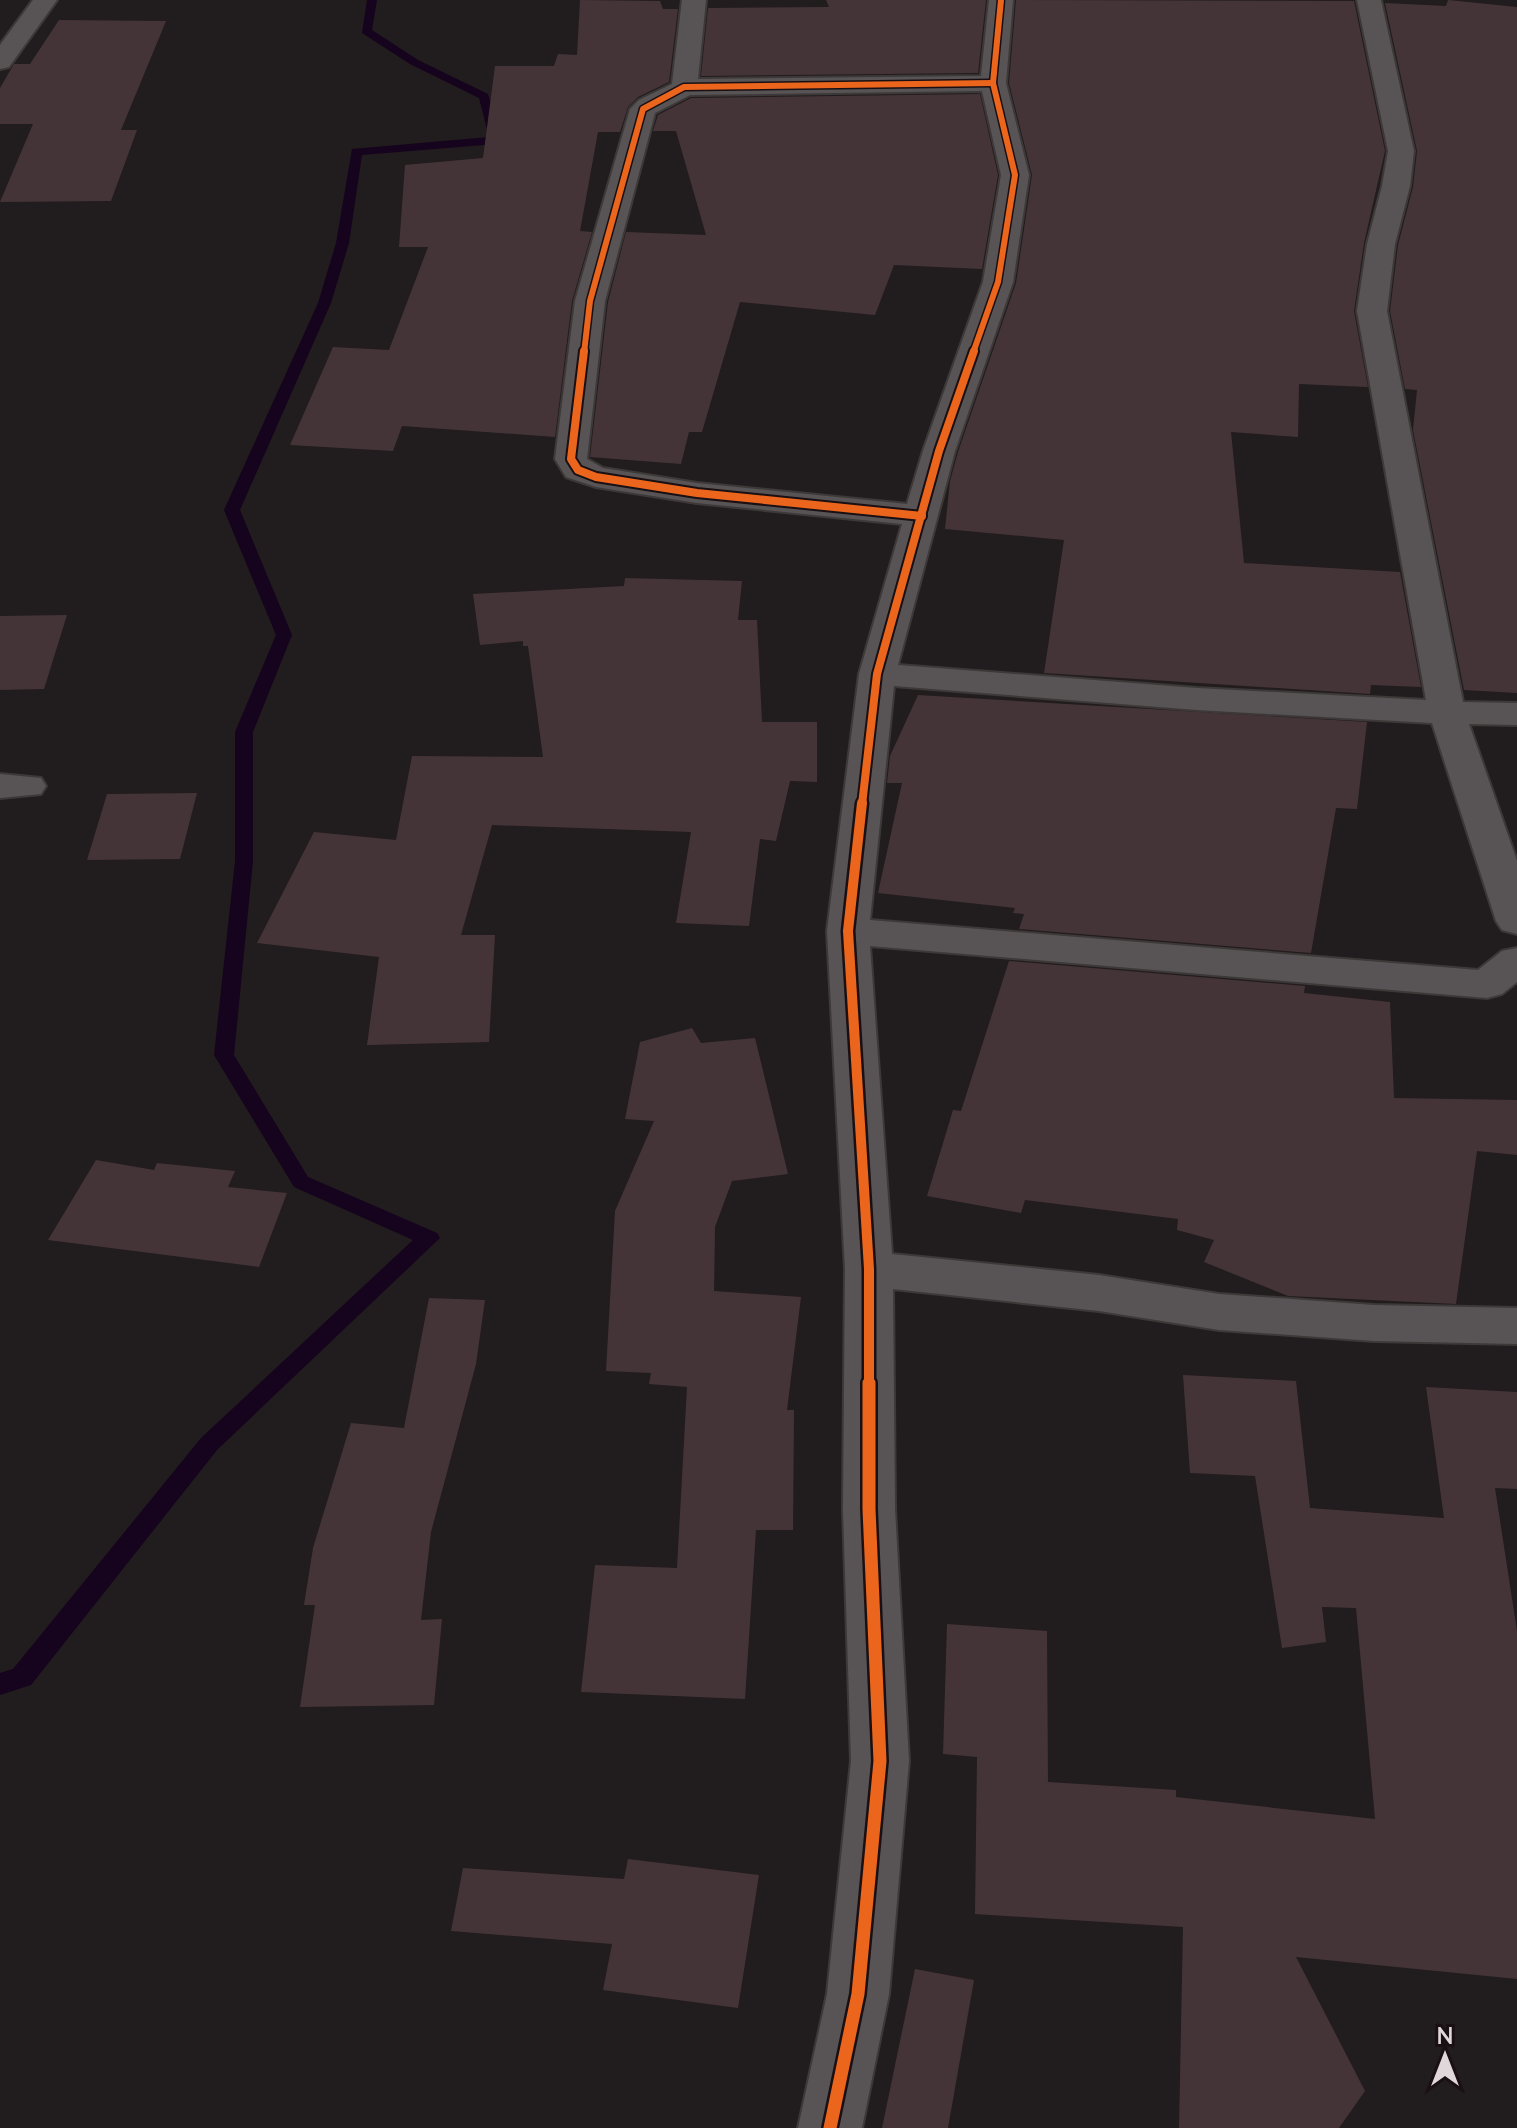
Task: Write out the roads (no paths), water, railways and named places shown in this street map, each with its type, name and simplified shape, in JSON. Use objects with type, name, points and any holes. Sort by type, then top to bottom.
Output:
[{"type":"street","points":[[0,62],[45,0]]},
{"type":"street","points":[[684,87],[694,0]]},
{"type":"street","points":[[830,2128],[858,1994],[880,1761],[869,1509],[869,1269],[848,931],[877,674],[939,451],[998,282],[1015,175],[993,83],[1001,0]]},
{"type":"street","points":[[1369,0],[1401,151],[1396,186],[1381,244],[1372,311],[1447,713],[1517,921]]},
{"type":"street","points":[[922,516],[697,493],[596,477],[578,470],[571,459],[590,301],[643,109],[684,87],[993,83]]},
{"type":"street","points":[[877,674],[1447,713],[1517,714]]},
{"type":"street","points":[[848,931],[1487,984],[1517,961]]},
{"type":"street","points":[[869,1269],[1099,1293],[1219,1312],[1374,1323],[1517,1326]]},
{"type":"waterway","points":[[0,1684],[22,1677],[209,1444],[429,1238],[301,1182],[224,1055],[244,861],[244,732],[284,635],[232,510],[325,303],[342,243],[356,152],[496,140],[484,96],[414,62],[366,31],[372,0]]}]
